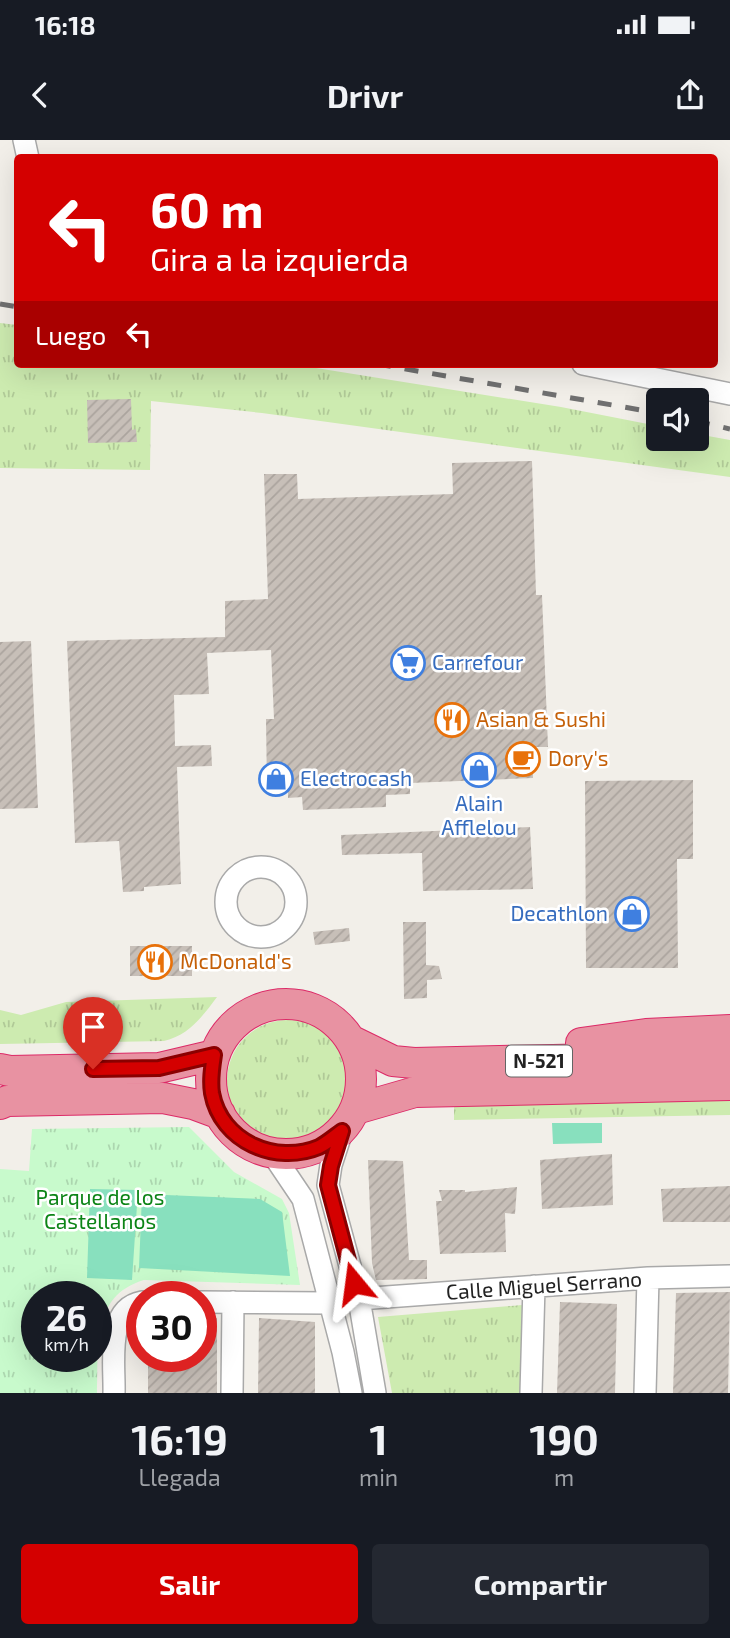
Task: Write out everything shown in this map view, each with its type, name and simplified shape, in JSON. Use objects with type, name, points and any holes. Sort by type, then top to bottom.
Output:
[{"type":"highway","name":"N-521","points":[[272,1153],[251,1145],[233,1132],[220,1114],[212,1095],[214,1055],[237,1021],[255,1010],[278,1004],[302,1005],[322,1012],[339,1024],[352,1041],[360,1063],[362,1086],[349,1120]]},
{"type":"highway","points":[[521,1061],[587,1042],[646,1034],[730,1030]]},
{"type":"highway","name":"N-521","points":[[352,1041],[393,1061],[414,1063],[730,1056]]},
{"type":"highway","points":[[0,1069],[159,1068],[214,1055]]},
{"type":"highway","name":"N-521","points":[[349,1120],[415,1092],[730,1085]]},
{"type":"highway","name":"N-521","points":[[0,1104],[7,1101],[163,1098],[193,1104],[220,1114]]},
{"type":"highway","points":[[272,1153],[297,1154],[321,1146],[349,1120]]},
{"type":"street","points":[[603,368],[730,394]]},
{"type":"street","points":[[349,1120],[331,1166],[328,1185],[359,1299],[375,1393]]},
{"type":"street","points":[[272,1153],[303,1199],[351,1393]]},
{"type":"street","name":"Calle Miguel Serrano","points":[[359,1299],[648,1278],[730,1276]]},
{"type":"street","points":[[645,1393],[648,1278]]},
{"type":"street","points":[[531,1393],[534,1286]]},
{"type":"street","points":[[217,1302],[328,1303]]},
{"type":"street","points":[[232,1393],[233,1302]]},
{"type":"street","points":[[114,1393],[118,1320],[126,1308]]},
{"type":"green space","points":[[0,323],[14,325],[14,368],[316,368],[561,407],[646,424],[646,451],[709,451],[709,436],[730,440],[730,477],[262,413],[151,401],[150,470],[0,468]]},
{"type":"green space","points":[[217,997],[188,1030],[164,1041],[0,1044],[0,1010],[21,1015],[66,1002]]},
{"type":"green space","points":[[288,1020],[311,1025],[331,1038],[344,1058],[349,1081],[344,1104],[331,1124],[311,1137],[288,1142],[265,1137],[245,1124],[232,1104],[227,1081],[232,1058],[245,1038],[265,1025]]},
{"type":"green space","points":[[730,1099],[730,1115],[454,1120],[454,1104]]},
{"type":"green space","points":[[552,1123],[602,1123],[602,1143],[553,1144]]},
{"type":"green space","name":"Parque de los Castellanos","points":[[189,1127],[234,1172],[282,1199],[289,1213],[300,1285],[126,1281],[126,1289],[112,1301],[112,1281],[21,1281],[21,1372],[98,1372],[97,1393],[0,1393],[0,1169],[29,1171],[32,1129]]},
{"type":"green space","points":[[90,1189],[138,1190],[132,1280],[87,1278]]},
{"type":"green space","points":[[142,1194],[260,1199],[282,1212],[290,1276],[139,1268]]},
{"type":"green space","points":[[522,1305],[520,1393],[392,1393],[378,1317]]},
{"type":"building","points":[[131,399],[132,430],[136,429],[137,442],[88,443],[87,400]]},
{"type":"building","name":"Carrefour","points":[[532,461],[536,595],[542,595],[548,747],[532,747],[533,778],[410,783],[410,794],[386,795],[386,807],[303,810],[302,797],[288,798],[288,787],[267,788],[266,719],[274,719],[271,650],[207,653],[209,694],[174,695],[175,746],[211,745],[212,766],[177,767],[181,884],[123,892],[119,841],[75,843],[67,641],[225,637],[225,601],[268,599],[264,474],[297,474],[298,499],[453,494],[452,463]]},
{"type":"building","points":[[31,641],[38,808],[0,809],[0,642]]},
{"type":"building","name":"Decathlon","points":[[693,780],[693,859],[677,859],[678,968],[586,968],[585,781]]},
{"type":"building","points":[[530,827],[533,889],[423,891],[422,853],[342,855],[341,835]]},
{"type":"building","points":[[403,922],[426,922],[426,965],[439,966],[442,979],[427,980],[427,998],[404,999]]},
{"type":"building","points":[[349,928],[350,941],[315,945],[313,932]]},
{"type":"building","points":[[130,946],[192,946],[192,976],[130,976]]},
{"type":"building","points":[[612,1154],[613,1205],[542,1209],[540,1160]]},
{"type":"building","points":[[368,1160],[403,1161],[409,1260],[427,1260],[427,1279],[376,1280],[372,1263]]},
{"type":"building","points":[[730,1186],[730,1222],[663,1222],[661,1189]]},
{"type":"building","points":[[517,1187],[515,1214],[505,1213],[506,1252],[440,1254],[436,1201],[442,1201],[439,1190],[465,1192]]},
{"type":"building","points":[[730,1292],[728,1393],[673,1393],[676,1293]]},
{"type":"building","points":[[560,1302],[617,1304],[615,1393],[557,1393]]},
{"type":"building","points":[[259,1318],[315,1322],[315,1393],[258,1393]]},
{"type":"building","points":[[148,1372],[217,1372],[217,1393],[148,1393]]},
{"type":"railway","points":[[0,304],[14,306]]},
{"type":"railway","points":[[400,368],[646,411]]},
{"type":"railway","points":[[709,424],[730,429]]},
{"type":"place","name":"Carrefour","points":[[408,663]]},
{"type":"place","name":"Asian & Sushi","points":[[452,720]]},
{"type":"place","name":"Dory's","points":[[523,759]]},
{"type":"place","name":"Alain Afflelou","points":[[479,770]]},
{"type":"place","name":"Electrocash","points":[[276,779]]},
{"type":"place","name":"Decathlon","points":[[632,914]]},
{"type":"place","name":"McDonald's","points":[[155,962]]},
{"type":"route","points":[[93,1069],[159,1068],[214,1055],[212,1095],[220,1114],[233,1132],[251,1145],[272,1153],[297,1154],[321,1146],[342,1131],[328,1175],[328,1185],[354,1283]]}]
